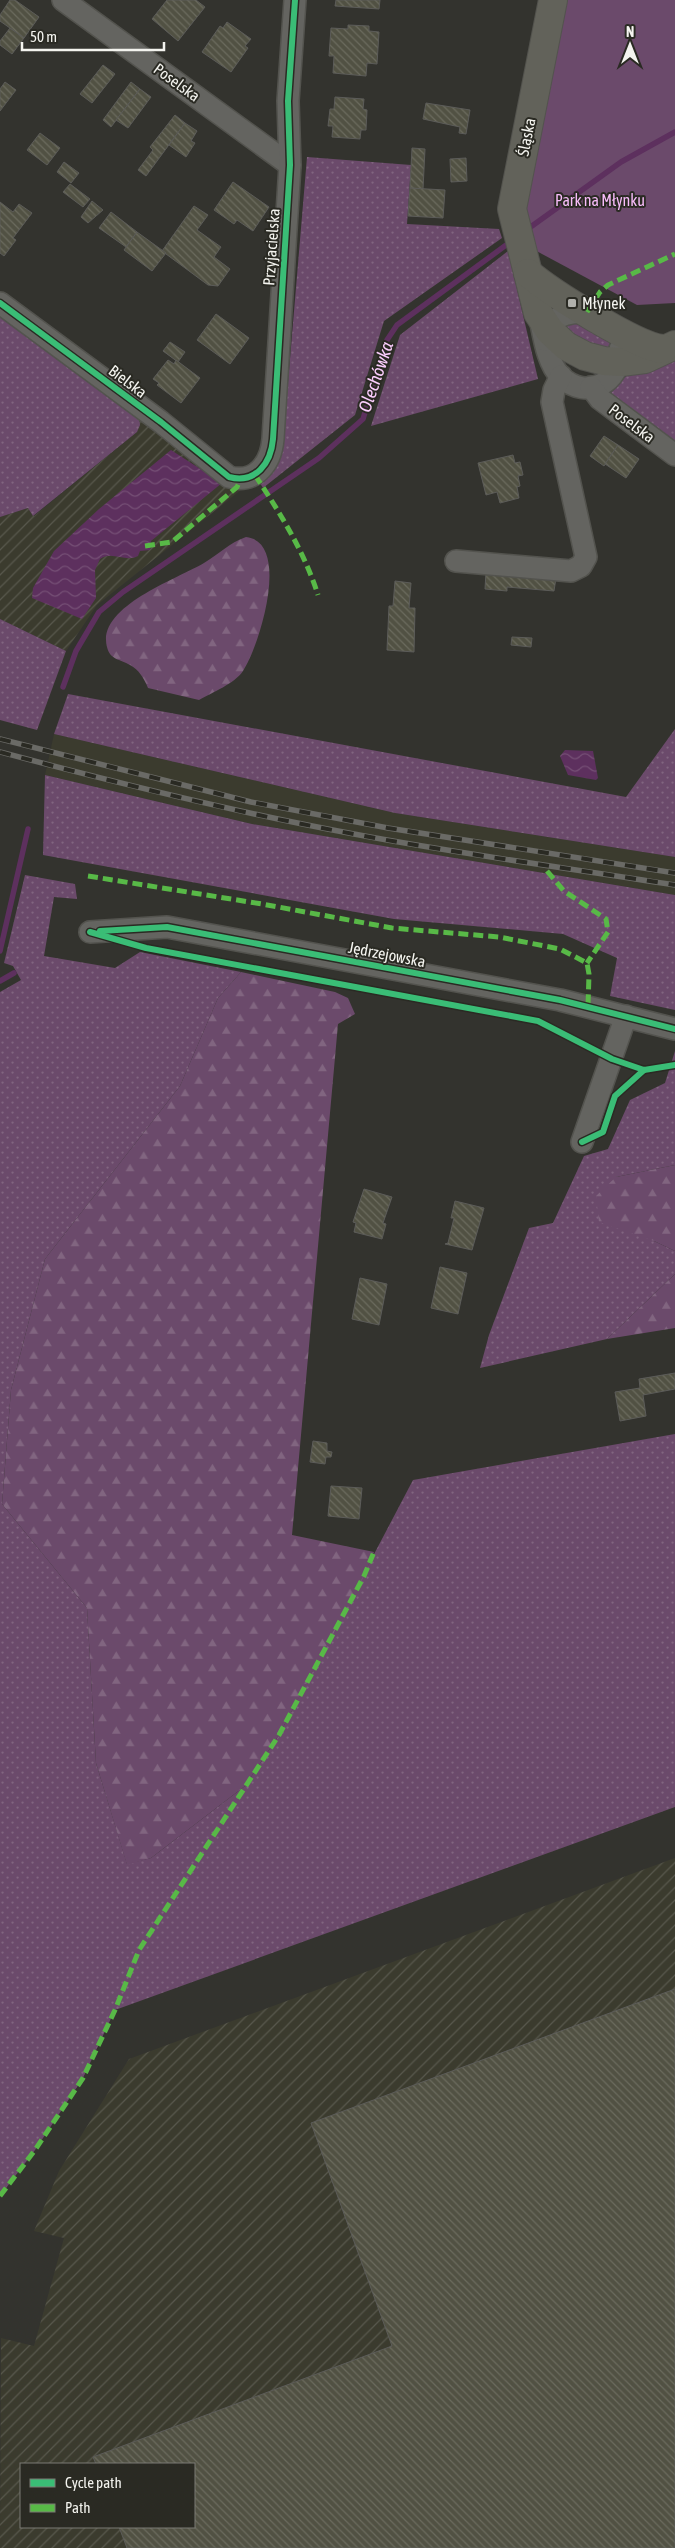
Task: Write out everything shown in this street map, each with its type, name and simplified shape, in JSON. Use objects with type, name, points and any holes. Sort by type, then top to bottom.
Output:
[{"type":"street","name":"Poselska","points":[[63,0],[290,165]]},
{"type":"street","name":"Przyjacielska","points":[[241,479],[255,475],[262,470],[268,462],[273,445],[290,165],[288,101],[295,0]]},
{"type":"street","name":"Śląska","points":[[544,327],[513,217],[513,201],[553,0]]},
{"type":"street","points":[[528,273],[596,317],[647,346],[669,347]]},
{"type":"street","name":"Bielska","points":[[0,303],[161,422],[229,477],[241,479]]},
{"type":"street","points":[[573,312],[596,317],[614,331],[620,345],[621,362],[615,373],[606,382],[591,387],[574,385],[561,376],[550,360],[544,327],[573,312]]},
{"type":"street","points":[[544,327],[566,346],[585,356],[621,362],[645,359],[669,347]]},
{"type":"street","points":[[456,561],[571,571],[581,566],[586,557],[552,402],[554,390],[561,376]]},
{"type":"street","name":"Poselska","points":[[591,387],[600,399],[675,456]]},
{"type":"street","name":"Jędrzejowska","points":[[90,932],[167,928],[560,1000],[675,1029]]},
{"type":"street","points":[[582,1142],[626,1016]]},
{"type":"shaded area","points":[[138,411],[242,489],[97,605],[66,651],[0,619],[0,517],[28,508],[34,516],[137,432]]},
{"type":"shaded area","points":[[54,734],[395,813],[675,857],[675,895],[252,824],[45,775]]},
{"type":"shaded area","points":[[675,1858],[675,2548],[0,2548],[1,2338],[34,2346],[64,2238],[34,2231],[59,2171],[129,2059]]},
{"type":"green space","name":"Park na Młynku","points":[[564,0],[675,0],[675,303],[637,305],[529,247],[523,225]]},
{"type":"green space","points":[[307,157],[411,165],[407,224],[499,229],[502,238],[384,321],[355,415],[263,488],[260,483],[277,464],[282,454]]},
{"type":"green space","points":[[508,251],[538,379],[371,426],[400,335]]},
{"type":"green space","points":[[0,311],[138,411],[140,425],[137,432],[33,516],[28,508],[0,517]]},
{"type":"green space","points":[[577,319],[609,339],[613,354],[559,329]]},
{"type":"green space","points":[[675,356],[675,446],[610,394],[628,374]]},
{"type":"green space","points":[[246,537],[260,543],[267,557],[269,575],[268,597],[263,619],[257,641],[243,671],[229,684],[199,700],[148,688],[136,669],[113,657],[108,651],[107,633],[114,619],[141,596],[204,563],[229,545]]},
{"type":"green space","points":[[0,619],[66,651],[37,730],[0,720]]},
{"type":"green space","points":[[68,694],[626,797],[675,729],[675,857],[395,813],[54,734]]},
{"type":"green space","points":[[45,775],[252,824],[675,895],[675,1010],[610,996],[617,958],[563,934],[394,919],[43,855]]},
{"type":"green space","points":[[25,875],[75,884],[77,899],[54,897],[44,956],[115,968],[140,952],[241,972],[218,998],[180,1086],[45,1259],[11,1390],[2,1504],[87,1608],[96,1763],[127,1864],[151,1858],[245,1786],[279,1735],[413,1480],[675,1434],[675,1807],[115,2010],[83,2078],[35,2150],[0,2196],[0,992],[21,980],[13,966],[4,963]]},
{"type":"green space","points":[[241,972],[335,992],[348,998],[355,1014],[338,1024],[292,1535],[374,1552],[364,1576],[279,1735],[245,1786],[151,1858],[127,1865],[96,1763],[87,1608],[2,1504],[11,1390],[45,1259],[180,1086],[218,998]]},
{"type":"green space","points":[[675,1051],[675,1165],[616,1177],[654,1241],[675,1251],[675,1274],[607,1339],[480,1368],[489,1335],[529,1228],[553,1223],[584,1156],[608,1149],[630,1100],[665,1083]]},
{"type":"green space","points":[[675,1165],[675,1251],[654,1241],[599,1222],[596,1196],[616,1177]]},
{"type":"green space","points":[[675,1274],[675,1328],[607,1339]]},
{"type":"water","points":[[171,450],[222,483],[151,541],[150,550],[140,551],[138,556],[133,558],[109,556],[100,559],[95,570],[96,598],[82,619],[32,598],[33,588],[54,551],[99,509]]},
{"type":"water","points":[[565,750],[593,751],[598,778],[596,780],[568,775],[560,756]]},
{"type":"building","points":[[10,0],[15,0],[39,17],[24,38],[0,21],[0,15]]},
{"type":"building","points":[[167,0],[196,0],[205,7],[178,41],[152,19]]},
{"type":"building","points":[[336,0],[380,0],[379,9],[335,6]]},
{"type":"building","points":[[227,22],[251,39],[245,46],[248,48],[231,72],[202,52],[220,26],[223,28]]},
{"type":"building","points":[[348,25],[369,26],[369,31],[379,32],[377,64],[367,63],[366,76],[333,73],[334,56],[329,56],[331,28],[348,29]]},
{"type":"building","points":[[10,28],[24,38],[12,54],[0,45],[0,41]]},
{"type":"building","points":[[103,65],[115,74],[92,103],[80,94]]},
{"type":"building","points":[[5,82],[16,90],[0,111],[0,89]]},
{"type":"building","points":[[131,82],[140,89],[111,127],[103,120]]},
{"type":"building","points":[[140,89],[151,97],[128,128],[116,120]]},
{"type":"building","points":[[335,97],[364,99],[363,109],[367,110],[366,130],[361,130],[360,139],[332,137],[333,126],[328,126],[330,109],[334,109]]},
{"type":"building","points":[[426,103],[470,110],[466,134],[459,133],[460,127],[423,119]]},
{"type":"building","points":[[175,115],[185,123],[146,176],[138,170],[153,150],[150,147]]},
{"type":"building","points":[[185,123],[197,131],[191,141],[195,143],[186,157],[169,145]]},
{"type":"building","points":[[40,133],[60,148],[47,165],[27,150]]},
{"type":"building","points":[[412,148],[425,149],[423,189],[410,188]]},
{"type":"building","points":[[466,158],[467,181],[451,182],[450,159]]},
{"type":"building","points":[[64,162],[79,173],[71,183],[57,172]]},
{"type":"building","points":[[233,182],[269,207],[253,231],[237,220],[234,224],[214,210]]},
{"type":"building","points":[[70,184],[90,199],[83,207],[63,192]]},
{"type":"building","points":[[410,188],[445,190],[443,218],[408,216]]},
{"type":"building","points":[[92,201],[103,210],[88,223],[81,217]]},
{"type":"building","points":[[0,202],[13,212],[19,204],[32,213],[13,238],[16,240],[4,256],[0,253]]},
{"type":"building","points":[[194,206],[208,215],[197,230],[221,247],[214,257],[230,269],[218,286],[208,285],[162,251]]},
{"type":"building","points":[[111,212],[137,232],[126,247],[99,228]]},
{"type":"building","points":[[137,232],[166,253],[152,271],[124,250]]},
{"type":"building","points":[[216,314],[249,338],[230,364],[197,340]]},
{"type":"building","points":[[170,342],[185,352],[178,362],[163,351]]},
{"type":"building","points":[[168,360],[174,364],[176,360],[200,378],[181,403],[157,385],[159,383],[153,379]]},
{"type":"building","points":[[604,436],[618,445],[604,466],[590,456]]},
{"type":"building","points":[[618,445],[639,459],[626,478],[605,464]]},
{"type":"building","points":[[513,455],[515,463],[520,462],[523,475],[518,476],[520,486],[517,487],[519,498],[500,503],[497,492],[486,495],[478,463]]},
{"type":"building","points":[[486,572],[556,578],[554,591],[507,587],[507,591],[485,589]]},
{"type":"building","points":[[395,581],[411,583],[409,608],[415,608],[414,652],[387,650],[389,606],[393,606]]},
{"type":"building","points":[[512,637],[532,638],[531,647],[511,645]]},
{"type":"building","points":[[364,1189],[392,1197],[383,1223],[386,1224],[382,1239],[354,1232],[356,1223],[353,1222]]},
{"type":"building","points":[[455,1201],[484,1208],[472,1250],[445,1244],[448,1243],[454,1218],[451,1218]]},
{"type":"building","points":[[440,1267],[467,1273],[458,1314],[431,1308]]},
{"type":"building","points":[[360,1278],[387,1284],[379,1325],[352,1319]]},
{"type":"building","points":[[675,1373],[675,1389],[643,1395],[646,1416],[620,1421],[615,1392],[640,1388],[639,1379]]},
{"type":"building","points":[[313,1441],[327,1443],[327,1451],[332,1452],[331,1457],[326,1457],[325,1464],[310,1462]]},
{"type":"building","points":[[331,1486],[362,1488],[359,1519],[328,1516]]},
{"type":"building","points":[[675,1989],[675,2548],[127,2548],[119,2528],[195,2528],[195,2463],[96,2463],[93,2457],[392,2346],[311,2123]]},
{"type":"waterway","name":"Olechówka","points":[[525,231],[621,162],[675,132]]},
{"type":"waterway","name":"Olechówka","points":[[63,687],[76,651],[99,612],[123,592],[319,458],[363,419],[387,340],[397,325],[513,240]]},
{"type":"waterway","name":"Olechówka","points":[[0,951],[28,829]]},
{"type":"waterway","points":[[0,981],[14,973]]},
{"type":"railway","points":[[0,739],[251,802],[388,828],[675,873]]},
{"type":"railway","points":[[0,752],[176,796],[309,825],[434,848],[675,885]]},
{"type":"marked path","points":[[587,312],[600,292],[608,285],[675,254]]},
{"type":"marked path","points":[[255,475],[299,548],[318,595]]},
{"type":"marked path","points":[[145,546],[172,542],[237,487],[241,479]]},
{"type":"marked path","points":[[547,871],[564,891],[606,919],[608,932],[587,963]]},
{"type":"marked path","points":[[88,876],[262,904],[392,928],[499,937],[560,949],[587,963],[589,974],[588,1007]]},
{"type":"marked path","points":[[0,2196],[35,2150],[83,2078],[115,2010],[139,1950],[279,1735],[364,1576],[374,1552]]},
{"type":"cycle path","points":[[0,303],[161,422],[229,477],[247,477],[260,470],[269,456],[273,439],[290,165],[288,101],[295,0]]},
{"type":"cycle path","points":[[100,931],[167,927],[560,1000],[675,1029]]},
{"type":"cycle path","points":[[90,932],[146,948],[538,1021],[612,1059],[644,1070],[675,1065]]},
{"type":"cycle path","points":[[582,1142],[603,1132],[615,1096],[644,1070]]},
{"type":"place","name":"Młynek","points":[[572,303]]}]
